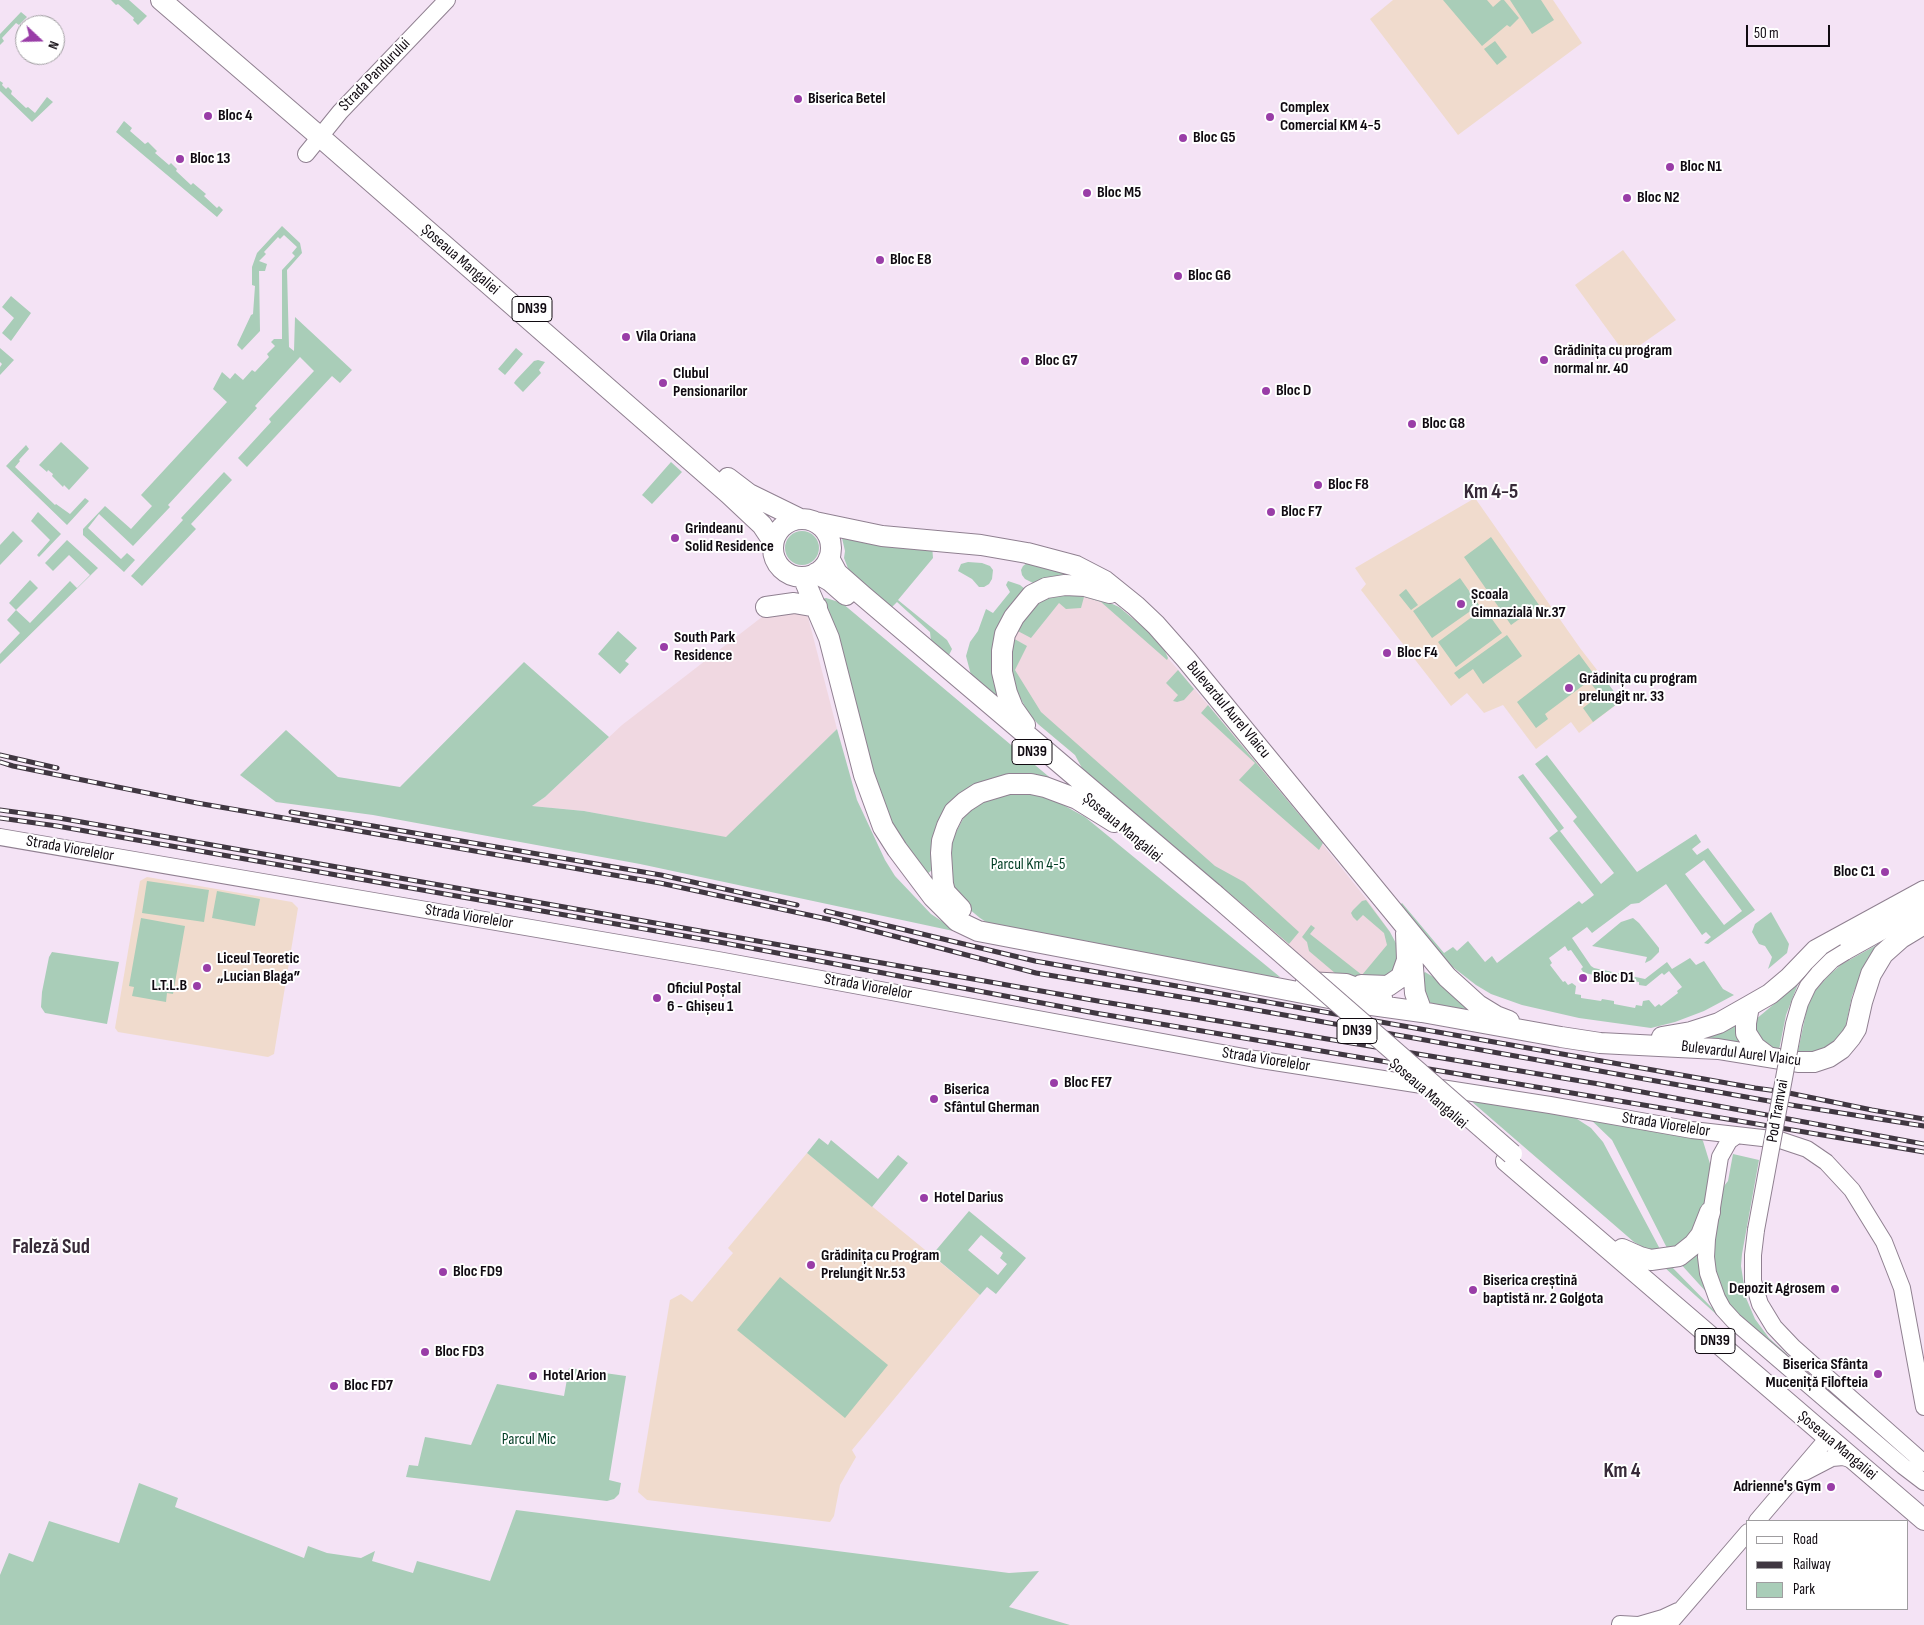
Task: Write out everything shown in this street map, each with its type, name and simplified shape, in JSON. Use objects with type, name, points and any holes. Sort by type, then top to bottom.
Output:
[{"type":"main road","name":"Șoseaua Mangaliei","points":[[161,0],[322,133],[739,488],[807,521]]},
{"type":"main road","name":"Șoseaua Mangaliei","points":[[175,0],[729,494],[762,525],[770,537],[773,547]]},
{"type":"main road","points":[[773,547],[778,532],[784,525],[807,521]]},
{"type":"main road","name":"DN39","points":[[807,521],[827,534],[830,542],[829,558]]},
{"type":"main road","name":"Bulevardul Aurel Vlaicu","points":[[807,521],[882,536],[981,545],[1051,558],[1076,566],[1105,581],[1156,625],[1186,659],[1448,977],[1475,1013]]},
{"type":"main road","name":"DN39","points":[[773,547],[779,566],[791,575],[809,575]]},
{"type":"main road","name":"Șoseaua Mangaliei","points":[[829,558],[837,573],[1039,745],[1828,1439],[1924,1520]]},
{"type":"main road","points":[[829,558],[826,564],[809,575],[817,607],[833,651],[870,795],[890,839],[933,897],[957,921],[971,929],[999,936],[1350,1002],[1422,1012]]},
{"type":"main road","name":"Șoseaua Mangaliei","points":[[809,575],[830,582],[1118,824],[1211,898]]},
{"type":"main road","points":[[1039,745],[1013,708],[1002,672],[1004,634],[1021,606],[1037,591],[1065,585],[1085,586],[1104,590],[1136,606]]},
{"type":"main road","points":[[766,607],[794,603],[817,607]]},
{"type":"main road","points":[[999,936],[965,913],[945,892],[941,853],[947,826],[954,812],[979,793],[1009,784],[1031,784],[1077,799],[1118,824]]},
{"type":"main road","points":[[920,881],[931,889],[945,892]]},
{"type":"main road","name":"Bulevardul Aurel Vlaicu","points":[[1600,1042],[1662,1037],[1691,1032],[1719,1023],[1749,1006],[1782,983],[1816,950],[1924,891]]},
{"type":"main road","points":[[1396,914],[1406,933],[1412,954],[1416,994],[1422,1012]]},
{"type":"main road","name":"Bulevardul Aurel Vlaicu","points":[[1422,1012],[1475,1013],[1561,1037],[1600,1042],[1692,1047],[1743,1052],[1798,1062],[1814,1062],[1829,1058],[1841,1049],[1856,1029],[1866,987],[1876,964],[1883,954],[1901,938],[1924,924]]},
{"type":"main road","points":[[1233,979],[1381,986],[1395,982],[1405,968],[1406,933]]},
{"type":"main road","points":[[1346,984],[1422,1012]]},
{"type":"main road","points":[[1749,1006],[1746,1033],[1755,1047],[1767,1056]]},
{"type":"main road","name":"Șoseaua Mangaliei","points":[[1509,1157],[1622,1249],[1924,1505]]},
{"type":"main road","points":[[1622,1249],[1651,1260],[1679,1256],[1694,1244],[1701,1235],[1710,1212]]},
{"type":"street","name":"Strada Pandurului","points":[[306,154],[322,133],[447,0]]},
{"type":"street","name":"Strada Viorelelor","points":[[0,837],[708,958],[1246,1058],[1550,1105],[1692,1130],[1780,1140],[1807,1149],[1826,1162],[1852,1190],[1884,1242],[1902,1288],[1924,1406]]},
{"type":"street","name":"Pod Tramvai","points":[[1924,908],[1832,960],[1808,986],[1800,1003],[1794,1024],[1753,1255],[1753,1281],[1760,1304],[1774,1327],[1793,1347],[1924,1463]]},
{"type":"street","points":[[1692,1130],[1710,1142],[1718,1169]]},
{"type":"street","points":[[1736,1136],[1729,1141],[1724,1149],[1718,1169],[1710,1212],[1706,1257],[1713,1290],[1723,1309],[1734,1321],[1924,1482]]},
{"type":"street","points":[[1758,1520],[1828,1439]]},
{"type":"street","points":[[1796,1476],[1832,1458],[1853,1460]]},
{"type":"street","points":[[1668,1625],[1746,1534]]},
{"type":"street","points":[[1620,1624],[1639,1625],[1663,1618],[1682,1609]]},
{"type":"street","points":[[1678,1625],[1682,1609]]},
{"type":"shaded area","points":[[1393,0],[1553,0],[1582,43],[1458,135],[1370,19]]},
{"type":"shaded area","points":[[1623,250],[1676,320],[1626,355],[1575,285]]},
{"type":"shaded area","name":"Școala Gimnazială Nr.37","points":[[1475,498],[1580,648],[1621,701],[1579,733],[1571,722],[1536,749],[1503,705],[1484,713],[1467,693],[1451,706],[1361,590],[1366,584],[1355,568]]},
{"type":"shaded area","points":[[1079,595],[1119,607],[1161,642],[1168,658],[1256,761],[1368,901],[1390,932],[1399,970],[1330,981],[1082,768],[1075,755],[1038,724],[1016,690],[1011,637],[1038,602]]},
{"type":"shaded area","points":[[771,610],[802,612],[808,617],[837,729],[727,838],[584,811],[532,806],[545,797],[622,725]]},
{"type":"shaded area","name":"Liceul Teoretic „Lucian Blaga”","points":[[147,877],[292,902],[298,908],[274,1054],[268,1057],[118,1032],[115,1028],[140,881]]},
{"type":"shaded area","points":[[807,1153],[980,1295],[852,1450],[856,1457],[840,1485],[834,1516],[830,1522],[647,1500],[638,1492],[670,1300],[681,1294],[692,1302],[733,1253],[728,1248]]},
{"type":"green space","points":[[111,0],[129,0],[147,16],[138,25],[133,20],[134,18]]},
{"type":"green space","points":[[1443,0],[1487,0],[1493,7],[1501,0],[1504,0],[1519,18],[1510,27],[1507,25],[1482,46]]},
{"type":"green space","points":[[1510,0],[1541,0],[1554,20],[1532,34]]},
{"type":"green space","points":[[15,18],[15,24],[2,38],[4,41],[0,45],[0,34]]},
{"type":"green space","points":[[1495,41],[1507,57],[1497,65],[1484,49]]},
{"type":"green space","points":[[0,81],[6,89],[8,87],[12,91],[11,94],[26,108],[28,107],[35,113],[47,97],[53,102],[32,122],[0,91]]},
{"type":"green space","points":[[124,121],[132,128],[130,131],[145,144],[148,142],[157,151],[155,153],[169,165],[171,163],[177,169],[176,171],[191,185],[193,183],[206,194],[204,196],[217,208],[219,206],[223,210],[217,217],[116,132]]},
{"type":"green space","points":[[282,226],[300,243],[302,253],[287,270],[289,347],[294,351],[295,317],[352,370],[340,383],[332,376],[247,467],[238,458],[271,422],[269,419],[314,371],[300,357],[255,406],[257,408],[168,505],[170,507],[133,546],[99,514],[88,528],[121,559],[127,553],[135,560],[124,572],[83,535],[83,529],[105,506],[131,529],[152,506],[141,495],[227,402],[213,389],[222,372],[230,379],[235,373],[243,380],[252,370],[255,372],[269,357],[267,354],[275,346],[271,342],[274,339],[282,339],[282,270],[295,256],[292,253],[297,247],[284,235],[280,239],[278,237],[264,252],[266,254],[259,261],[267,264],[265,271],[259,271],[260,331],[242,350],[237,345],[253,314],[255,286],[252,285],[252,267],[257,253]]},
{"type":"green space","points":[[11,296],[31,313],[11,341],[2,333],[14,318],[2,307]]},
{"type":"green space","points":[[0,348],[14,360],[0,375],[2,364],[0,362]]},
{"type":"green space","points":[[516,348],[523,354],[505,375],[498,369]]},
{"type":"green space","points":[[534,361],[545,362],[539,370],[541,373],[523,392],[514,383]]},
{"type":"green space","points":[[61,442],[89,468],[69,490],[52,476],[53,474],[48,470],[47,472],[39,465]]},
{"type":"green space","points":[[26,445],[29,449],[15,467],[55,505],[70,514],[85,498],[89,501],[67,525],[6,466]]},
{"type":"green space","points":[[671,462],[682,472],[652,504],[642,495]]},
{"type":"green space","points":[[224,472],[232,480],[191,524],[196,529],[142,586],[131,576]]},
{"type":"green space","points":[[38,512],[61,534],[39,557],[37,555],[50,540],[31,521]]},
{"type":"green space","points":[[13,531],[23,541],[0,565],[0,545]]},
{"type":"green space","points":[[802,531],[809,532],[814,536],[818,541],[818,555],[814,560],[809,564],[802,565],[795,564],[790,560],[786,555],[785,548],[786,541],[790,536],[795,532]]},
{"type":"green space","points":[[841,534],[932,545],[933,558],[898,600],[947,640],[952,649],[949,655],[947,656],[931,641],[930,632],[897,602],[892,607],[849,571],[844,558],[845,551]]},
{"type":"green space","points":[[1491,537],[1539,605],[1511,625],[1464,557]]},
{"type":"green space","points":[[67,540],[98,568],[0,664],[0,654],[20,633],[7,620],[16,610],[30,623],[70,581],[77,588],[90,575],[69,555],[53,571],[45,563]]},
{"type":"green space","points":[[968,562],[982,563],[990,566],[993,570],[992,579],[989,584],[979,587],[972,579],[958,571],[961,564]]},
{"type":"green space","points":[[1027,563],[1087,576],[1039,586],[1025,579],[1022,575],[1021,570]]},
{"type":"green space","points":[[1460,578],[1479,605],[1432,638],[1413,611]]},
{"type":"green space","points":[[30,580],[38,588],[16,610],[9,603]]},
{"type":"green space","points":[[1008,581],[1025,589],[1000,701],[971,675],[966,656],[970,642],[978,631],[986,609],[993,613],[1010,592],[1006,585]]},
{"type":"green space","points":[[1406,589],[1418,605],[1411,610],[1399,595]]},
{"type":"green space","points":[[1057,595],[1097,597],[1119,607],[1161,642],[1168,658],[1167,660],[1101,602],[1084,597],[1081,608],[1066,609],[1059,603],[1031,638],[1014,629],[1038,602]]},
{"type":"green space","points":[[826,598],[842,603],[1054,781],[977,785],[932,870],[926,875],[885,811],[821,599]]},
{"type":"green space","points":[[1484,608],[1502,633],[1456,667],[1438,642]]},
{"type":"green space","points":[[618,631],[637,648],[625,661],[629,664],[620,674],[598,654]]},
{"type":"green space","points":[[1507,635],[1522,656],[1483,684],[1473,669],[1459,679],[1454,673]]},
{"type":"green space","points":[[1011,637],[1027,646],[1015,670],[1041,712],[1215,866],[1244,882],[1299,932],[1289,944],[1082,768],[1075,755],[1038,724],[1029,714],[1016,690],[1009,667]]},
{"type":"green space","points":[[1579,654],[1596,677],[1601,674],[1621,701],[1593,722],[1583,708],[1600,695],[1589,681],[1545,714],[1548,719],[1536,728],[1517,702]]},
{"type":"green space","points":[[524,662],[609,737],[545,797],[532,806],[584,811],[726,837],[837,729],[857,800],[885,860],[895,876],[931,914],[958,932],[640,864],[373,815],[276,802],[240,775],[286,730],[338,777],[400,787]]},
{"type":"green space","points":[[1178,670],[1194,689],[1184,700],[1177,702],[1173,701],[1178,695],[1166,683]]},
{"type":"green space","points":[[1208,705],[1323,843],[1319,850],[1239,780],[1255,763],[1201,713]]},
{"type":"green space","points":[[1547,755],[1637,872],[1696,834],[1701,842],[1692,849],[1697,855],[1708,848],[1755,910],[1708,944],[1704,943],[1711,937],[1706,932],[1702,935],[1666,884],[1639,903],[1631,904],[1592,933],[1587,927],[1572,938],[1591,966],[1645,979],[1667,962],[1672,969],[1690,958],[1696,965],[1704,961],[1723,989],[1734,995],[1704,1011],[1675,1022],[1651,1028],[1579,1018],[1522,1005],[1491,994],[1445,961],[1400,905],[1402,903],[1444,953],[1453,947],[1457,951],[1468,941],[1485,962],[1492,956],[1497,963],[1579,901],[1582,904],[1594,895],[1549,838],[1558,831],[1518,777],[1523,774],[1564,828],[1560,831],[1601,884],[1614,873],[1573,821],[1577,817],[1535,764]],"holes":[[[1704,860],[1742,911],[1724,925],[1685,874]],[[1565,946],[1568,951],[1571,950],[1583,967],[1581,969],[1584,973],[1605,977],[1605,979],[1639,982],[1639,985],[1646,986],[1662,973],[1664,975],[1669,971],[1682,987],[1677,991],[1678,993],[1661,1006],[1659,1004],[1655,1007],[1649,1000],[1643,1001],[1642,1006],[1636,1005],[1635,1008],[1614,1004],[1614,1001],[1581,998],[1581,995],[1575,994],[1576,986],[1572,983],[1568,985],[1565,981],[1563,982],[1550,965],[1552,963],[1549,958]]]},
{"type":"green space","name":"Parcul Km 4-5","points":[[1025,792],[1056,801],[1085,817],[1280,977],[1227,975],[992,926],[980,918],[969,909],[954,888],[950,877],[950,851],[955,834],[964,817],[975,804],[990,796]]},
{"type":"green space","points":[[147,881],[209,890],[204,922],[142,913]]},
{"type":"green space","points":[[217,891],[260,899],[255,926],[212,918]]},
{"type":"green space","points":[[1366,900],[1390,932],[1399,949],[1401,960],[1392,978],[1342,979],[1309,951],[1307,942],[1302,937],[1311,925],[1315,928],[1310,934],[1362,975],[1387,945],[1384,933],[1363,915],[1357,921],[1351,913],[1362,901]]},
{"type":"green space","points":[[1771,912],[1789,944],[1787,953],[1768,969],[1772,957],[1765,946],[1759,944],[1752,932],[1755,924]]},
{"type":"green space","points":[[141,918],[185,926],[173,994],[167,993],[166,1002],[132,996],[134,987],[129,986]]},
{"type":"green space","points":[[1633,918],[1659,948],[1659,952],[1651,960],[1645,963],[1647,957],[1592,946],[1621,922]]},
{"type":"green space","points":[[1893,936],[1868,963],[1859,979],[1852,996],[1845,1029],[1839,1039],[1821,1051],[1810,1053],[1798,1051],[1807,1008],[1815,991],[1842,964]]},
{"type":"green space","points":[[52,952],[119,962],[107,1024],[45,1013],[41,1007],[42,992],[49,957]]},
{"type":"green space","points":[[1425,972],[1435,978],[1468,1009],[1467,1012],[1437,1006],[1427,1001],[1422,975]]},
{"type":"green space","points":[[1798,984],[1786,1015],[1779,1050],[1768,1048],[1754,1036],[1755,1020]]},
{"type":"green space","points":[[1736,1025],[1746,1045],[1705,1039],[1723,1031]]},
{"type":"green space","points":[[1471,1101],[1574,1117],[1591,1128],[1603,1142],[1661,1251],[1652,1252],[1634,1242]]},
{"type":"green space","points":[[1588,1117],[1699,1136],[1703,1141],[1711,1167],[1701,1224],[1680,1245],[1668,1250],[1612,1140]]},
{"type":"green space","points":[[819,1138],[828,1145],[831,1140],[878,1179],[898,1155],[908,1163],[872,1207],[807,1153]]},
{"type":"green space","points":[[1733,1154],[1759,1160],[1741,1266],[1746,1298],[1755,1319],[1769,1338],[1869,1429],[1758,1339],[1720,1297],[1713,1259],[1714,1239],[1724,1186],[1728,1181]]},
{"type":"green space","points":[[969,1211],[1026,1258],[996,1294],[987,1287],[980,1295],[932,1255]],"holes":[[[981,1235],[1003,1253],[1000,1258],[1007,1264],[998,1275],[968,1250]]]},
{"type":"green space","points":[[1705,1243],[1708,1294],[1678,1261]]},
{"type":"green space","points":[[1669,1264],[1716,1312],[1717,1315],[1664,1267]]},
{"type":"green space","points":[[780,1277],[888,1365],[845,1418],[737,1330]]},
{"type":"green space","name":"Parcul Mic","points":[[569,1368],[626,1376],[609,1480],[621,1483],[619,1494],[614,1499],[607,1501],[406,1477],[409,1465],[418,1466],[425,1437],[471,1445],[497,1384],[564,1396]]},
{"type":"green space","points":[[139,1483],[178,1498],[175,1507],[304,1558],[308,1546],[327,1553],[361,1558],[375,1551],[372,1561],[413,1573],[417,1561],[490,1581],[516,1510],[1009,1573],[1039,1571],[1009,1607],[1070,1625],[0,1625],[0,1575],[9,1553],[33,1562],[49,1521],[119,1543]]},
{"type":"railway","points":[[0,755],[57,768]]},
{"type":"railway","points":[[0,762],[197,803],[660,883],[832,920],[1036,973],[1211,1002],[1797,1106],[1924,1126]]},
{"type":"railway","points":[[0,810],[59,818],[1098,1001],[1599,1084],[1924,1144]]},
{"type":"railway","points":[[291,812],[661,875],[797,905]]},
{"type":"railway","points":[[0,818],[57,826],[719,942],[1095,1013],[1924,1152]]},
{"type":"railway","points":[[826,911],[1035,961],[1784,1092],[1924,1119]]},
{"type":"place","name":"Biserica Betel","points":[[798,99]]},
{"type":"place","name":"Bloc 4","points":[[208,116]]},
{"type":"place","name":"Complex Comercial KM 4-5","points":[[1270,117]]},
{"type":"place","name":"Bloc G5","points":[[1183,138]]},
{"type":"place","name":"Bloc 13","points":[[180,159]]},
{"type":"place","name":"Bloc N1","points":[[1670,167]]},
{"type":"place","name":"Bloc M5","points":[[1087,193]]},
{"type":"place","name":"Bloc N2","points":[[1627,198]]},
{"type":"place","name":"Bloc E8","points":[[880,260]]},
{"type":"place","name":"Bloc G6","points":[[1178,276]]},
{"type":"place","name":"Vila Oriana","points":[[626,337]]},
{"type":"place","name":"Grădinița cu program normal nr. 40","points":[[1544,360]]},
{"type":"place","name":"Bloc G7","points":[[1025,361]]},
{"type":"place","name":"Clubul Pensionarilor","points":[[663,383]]},
{"type":"place","name":"Bloc D","points":[[1266,391]]},
{"type":"place","name":"Bloc G8","points":[[1412,424]]},
{"type":"place","name":"Bloc F8","points":[[1318,485]]},
{"type":"place","name":"Bloc F7","points":[[1271,512]]},
{"type":"place","name":"Grindeanu Solid Residence","points":[[675,538]]},
{"type":"place","name":"Școala Gimnazială Nr.37","points":[[1461,604]]},
{"type":"place","name":"South Park Residence","points":[[664,647]]},
{"type":"place","name":"Bloc F4","points":[[1387,653]]},
{"type":"place","name":"Grădinița cu program prelungit nr. 33","points":[[1569,688]]},
{"type":"place","name":"Bloc C1","points":[[1885,872]]},
{"type":"place","name":"Liceul Teoretic „Lucian Blaga”","points":[[207,968]]},
{"type":"place","name":"Bloc D1","points":[[1583,978]]},
{"type":"place","name":"L.T.L.B","points":[[197,986]]},
{"type":"place","name":"Oficiul Poștal 6 - Ghișeu 1","points":[[657,998]]},
{"type":"place","name":"Bloc FE7","points":[[1054,1083]]},
{"type":"place","name":"Biserica Sfântul Gherman","points":[[934,1099]]},
{"type":"place","name":"Hotel Darius","points":[[924,1198]]},
{"type":"place","name":"Grădinița cu Program Prelungit Nr.53","points":[[811,1265]]},
{"type":"place","name":"Bloc FD9","points":[[443,1272]]},
{"type":"place","name":"Depozit Agrosem","points":[[1835,1289]]},
{"type":"place","name":"Biserica creștină baptistă nr. 2 Golgota","points":[[1473,1290]]},
{"type":"place","name":"Bloc FD3","points":[[425,1352]]},
{"type":"place","name":"Biserica Sfânta Muceniță Filofteia","points":[[1878,1374]]},
{"type":"place","name":"Hotel Arion","points":[[533,1376]]},
{"type":"place","name":"Bloc FD7","points":[[334,1386]]},
{"type":"place","name":"Adrienne's Gym","points":[[1831,1487]]},
{"type":"district","name":"Km 4-5","points":[[1491,493]]},
{"type":"district","name":"Faleză Sud","points":[[51,1248]]},
{"type":"district","name":"Km 4","points":[[1622,1472]]}]
